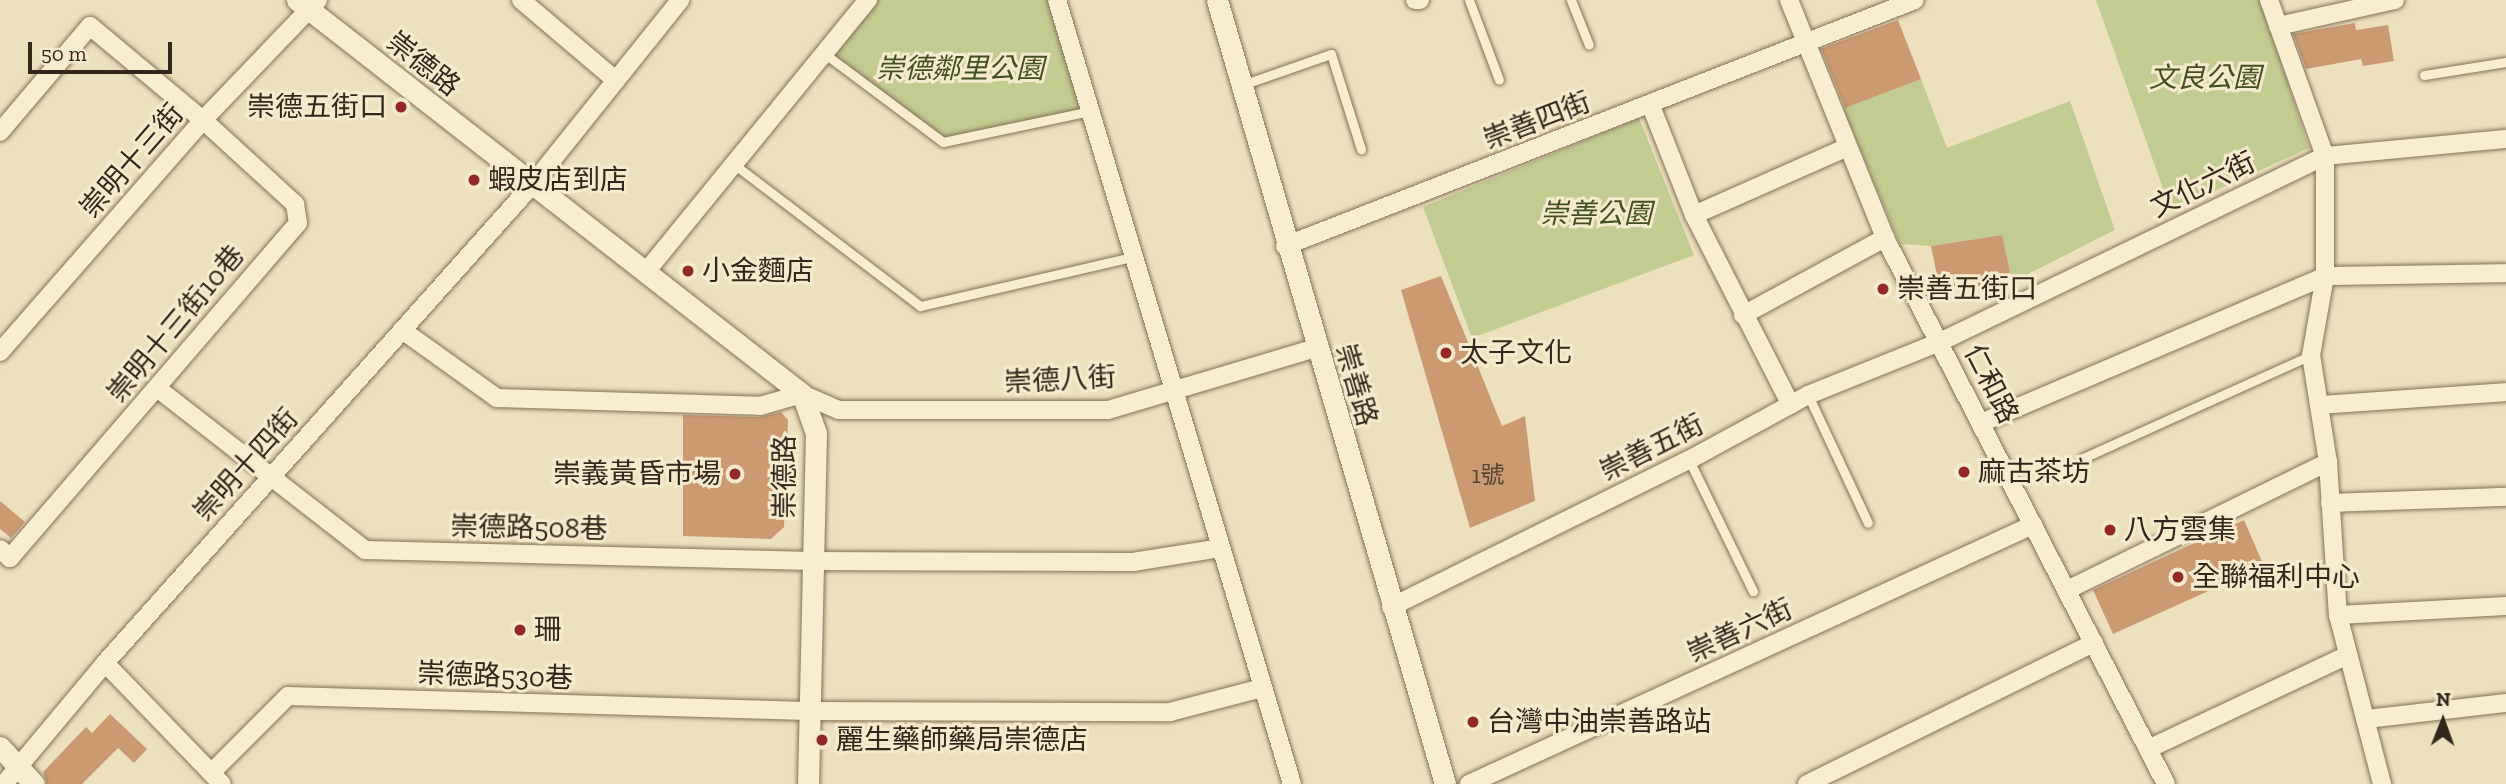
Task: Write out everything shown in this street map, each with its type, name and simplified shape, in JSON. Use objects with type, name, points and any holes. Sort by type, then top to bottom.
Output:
[{"type":"street","points":[[521,0],[614,79]]},
{"type":"street","name":"崇明十四街","points":[[4,784],[27,776],[105,663],[532,185],[614,79],[680,0]]},
{"type":"street","points":[[645,273],[869,0]]},
{"type":"street","points":[[1057,0],[1172,391],[1292,784]]},
{"type":"street","name":"崇善路","points":[[1217,0],[1285,246],[1445,784]]},
{"type":"street","points":[[1415,0],[1420,0]]},
{"type":"street","name":"仁和路","points":[[1789,0],[1845,148],[1885,238],[2166,784]]},
{"type":"street","name":"崇善四街","points":[[1285,246],[1651,106],[1804,40],[1915,0]]},
{"type":"street","points":[[2269,0],[2325,156],[2325,276],[2311,355],[2328,462],[2338,615],[2382,784]]},
{"type":"street","points":[[2278,26],[2395,0]]},
{"type":"street","name":"崇明十三街","points":[[0,352],[308,3]]},
{"type":"street","name":"崇德路","points":[[308,3],[532,185],[802,394],[816,433],[808,784]]},
{"type":"street","name":"崇明十三街10巷","points":[[0,132],[90,26],[203,120],[295,204],[298,223],[10,558],[0,549]]},
{"type":"street","points":[[1651,106],[1695,215],[1743,315],[1791,405]]},
{"type":"street","name":"文化六街","points":[[1940,342],[2325,156],[2506,139]]},
{"type":"street","points":[[1695,215],[1845,148]]},
{"type":"street","points":[[1743,315],[1885,238]]},
{"type":"street","points":[[1981,423],[2325,276],[2506,273]]},
{"type":"street","points":[[402,330],[497,398],[760,406],[802,394]]},
{"type":"street","name":"崇善五街","points":[[1391,607],[1689,460],[1808,395],[1940,342]]},
{"type":"street","name":"崇德八街","points":[[802,394],[839,410],[1108,410],[1316,348]]},
{"type":"street","name":"崇德路508巷","points":[[157,388],[272,474],[365,550],[812,561],[1133,562],[1220,548]]},
{"type":"street","points":[[2320,405],[2506,392]]},
{"type":"street","points":[[2067,590],[2328,462]]},
{"type":"street","points":[[2330,503],[2506,497]]},
{"type":"street","name":"崇善六街","points":[[1469,784],[2033,525]]},
{"type":"street","points":[[2338,615],[2506,606]]},
{"type":"street","points":[[1811,783],[2094,643]]},
{"type":"street","points":[[2148,749],[2348,655]]},
{"type":"street","points":[[105,663],[216,778]]},
{"type":"street","name":"崇德路530巷","points":[[216,778],[288,696],[810,711],[1170,712],[1262,688]]},
{"type":"street","points":[[2367,719],[2506,703]]},
{"type":"street","points":[[0,747],[27,776]]},
{"type":"lane","points":[[1469,0],[1499,80]]},
{"type":"lane","points":[[1572,0],[1589,45]]},
{"type":"lane","points":[[825,54],[943,142],[1090,111]]},
{"type":"lane","points":[[1241,86],[1331,54],[1361,149]]},
{"type":"lane","points":[[2424,75],[2506,62]]},
{"type":"lane","points":[[735,165],[919,306],[1133,257]]},
{"type":"lane","points":[[2083,458],[2311,355]]},
{"type":"lane","points":[[1808,395],[1868,523]]},
{"type":"lane","points":[[1689,460],[1753,591]]},
{"type":"green space","name":"崇德鄰里公園","points":[[871,0],[1057,0],[1089,110],[944,141],[827,54]]},
{"type":"green space","name":"文良公園","points":[[2096,0],[2261,0],[2309,148],[2171,211]]},
{"type":"green space","points":[[1921,79],[1947,148],[2070,101],[2115,230],[2012,282],[2001,235],[1931,246],[1900,244],[1843,108]]},
{"type":"green space","name":"崇善公園","points":[[1639,118],[1694,255],[1472,338],[1423,207]]},
{"type":"building","points":[[1898,20],[1921,79],[1845,108],[1821,49]]},
{"type":"building","points":[[2355,23],[2356,30],[2388,25],[2394,61],[2363,66],[2361,59],[2306,69],[2293,34]]},
{"type":"building","points":[[2002,235],[2012,282],[1940,291],[1931,246]]},
{"type":"building","name":"太子文化","points":[[1441,276],[1502,426],[1525,416],[1535,501],[1470,528],[1401,290]]},
{"type":"building","name":"崇義黃昏市場","points":[[781,412],[788,420],[784,527],[771,539],[683,536],[683,415],[760,417]]},
{"type":"building","points":[[0,501],[25,522],[11,538],[0,529]]},
{"type":"building","name":"全聯福利中心","points":[[2244,520],[2264,566],[2113,634],[2093,590]]},
{"type":"building","points":[[110,714],[147,749],[134,763],[118,748],[82,784],[47,784],[43,772],[86,727],[92,733]]},
{"type":"place","name":"崇德五街口","points":[[401,107]]},
{"type":"place","name":"蝦皮店到店","points":[[474,180]]},
{"type":"place","name":"小金麵店","points":[[688,271]]},
{"type":"place","name":"崇善五街口","points":[[1883,289]]},
{"type":"place","name":"太子文化","points":[[1446,353]]},
{"type":"place","name":"麻古茶坊","points":[[1964,472]]},
{"type":"place","name":"崇義黃昏市場","points":[[735,474]]},
{"type":"place","name":"八方雲集","points":[[2110,530]]},
{"type":"place","name":"全聯福利中心","points":[[2178,577]]},
{"type":"place","name":"珊","points":[[520,630]]},
{"type":"place","name":"台灣中油崇善路站","points":[[1473,722]]},
{"type":"place","name":"麗生藥師藥局崇德店","points":[[822,740]]}]
